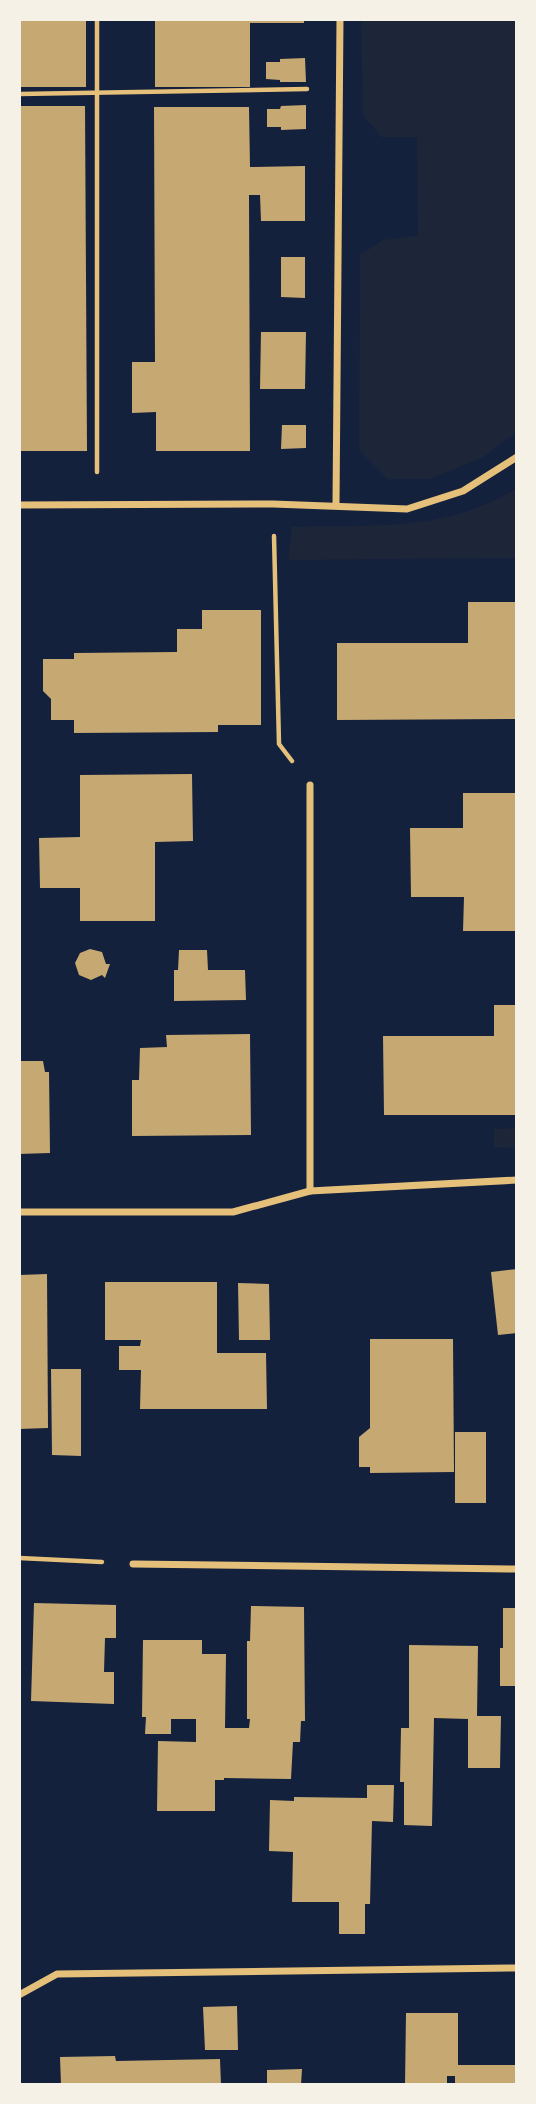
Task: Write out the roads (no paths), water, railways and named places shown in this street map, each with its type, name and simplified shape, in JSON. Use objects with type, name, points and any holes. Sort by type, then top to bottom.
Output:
[{"type":"street","points":[[336,504],[340,19]]},
{"type":"street","points":[[19,505],[273,503],[407,509],[463,491],[517,457]]},
{"type":"street","points":[[310,785],[310,1191]]},
{"type":"street","points":[[19,1212],[233,1212],[310,1191],[517,1180]]},
{"type":"street","points":[[133,1564],[517,1569]]},
{"type":"street","points":[[19,1995],[57,1974],[517,1968]]}]
